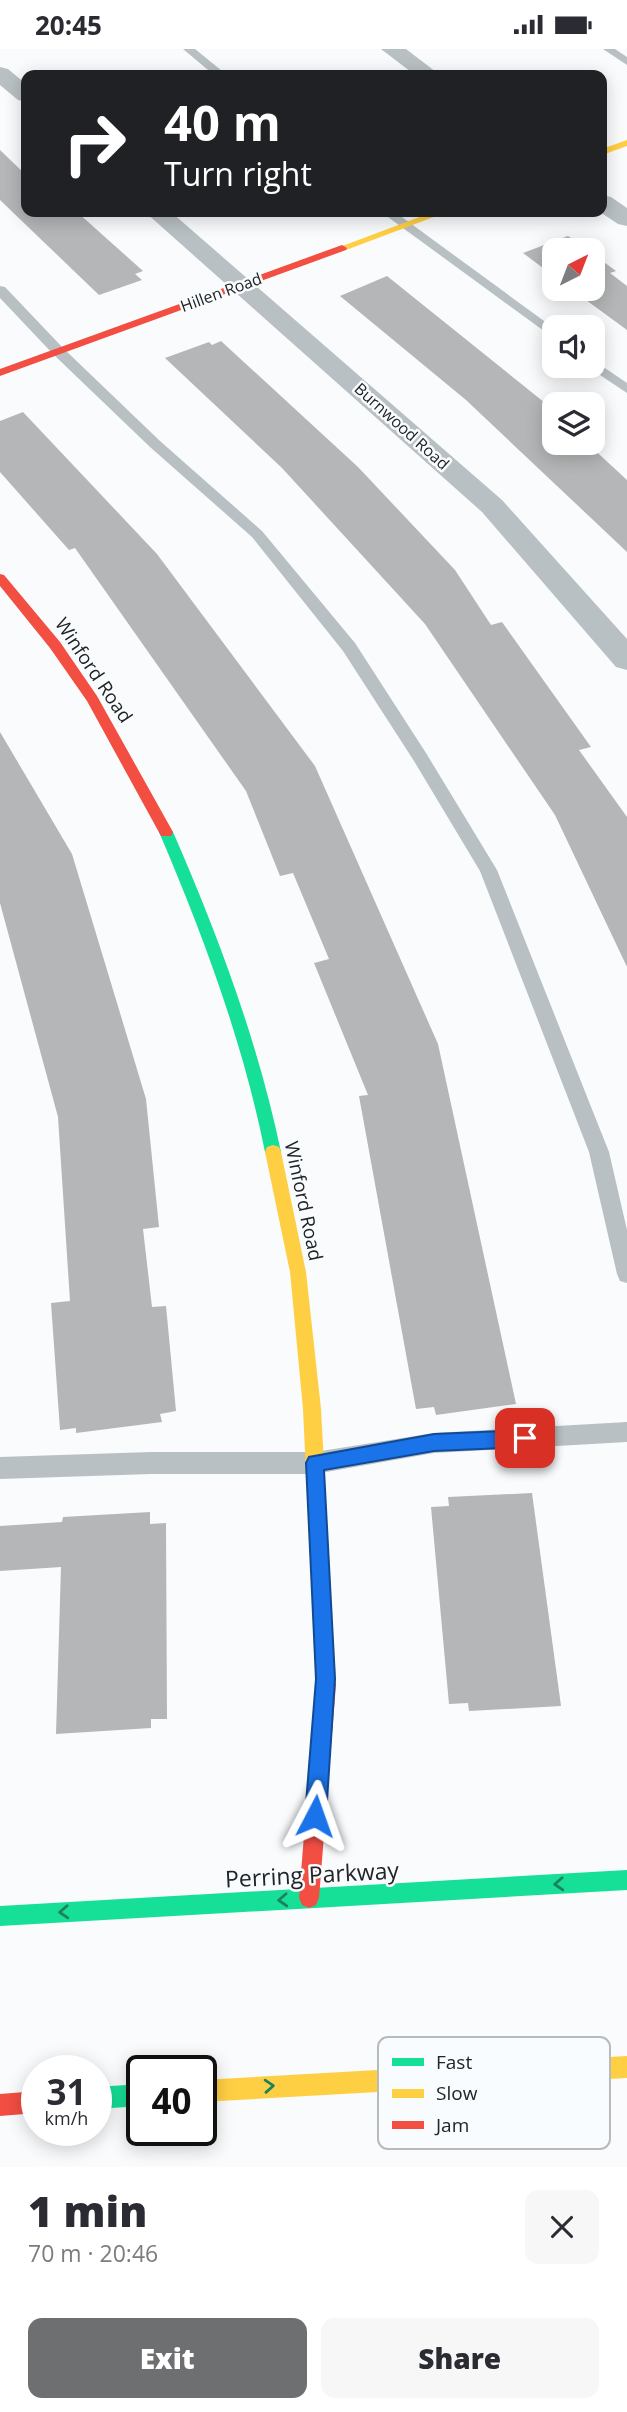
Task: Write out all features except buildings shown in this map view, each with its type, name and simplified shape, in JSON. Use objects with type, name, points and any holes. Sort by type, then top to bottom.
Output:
[{"type":"street","points":[[391,49],[422,70]]},
{"type":"street","points":[[0,74],[21,92]]},
{"type":"street","points":[[607,150],[627,143]]},
{"type":"street","points":[[607,205],[627,219]]},
{"type":"street","name":"Burnwood Road","points":[[163,217],[492,506],[627,659]]},
{"type":"street","name":"Hillen Road","points":[[0,373],[428,217]]},
{"type":"street","name":"Winford Road","points":[[0,578],[55,645],[98,710],[171,841],[208,930],[263,1103],[298,1272],[313,1409],[326,1679],[309,1898]]},
{"type":"street","name":"Perring Parkway","points":[[0,1916],[627,1880]]},
{"type":"street","points":[[217,2090],[378,2081]]},
{"type":"street","points":[[0,2105],[21,2103]]},
{"type":"lane","points":[[188,49],[215,70]]},
{"type":"lane","points":[[608,49],[627,62]]},
{"type":"lane","points":[[393,217],[542,326]]},
{"type":"lane","points":[[0,290],[58,351],[155,445],[257,534],[349,647],[420,757],[488,870],[599,1152],[627,1274]]},
{"type":"lane","points":[[605,372],[627,389]]},
{"type":"lane","points":[[0,1468],[151,1463],[315,1463],[434,1443],[627,1431]]},
{"type":"traffic: fast","points":[[166,832],[208,930],[263,1103],[273,1152]]},
{"type":"traffic: fast","points":[[0,1916],[627,1880]]},
{"type":"traffic: fast","points":[[112,2097],[126,2096]]},
{"type":"traffic: slow","points":[[607,150],[627,143]]},
{"type":"traffic: slow","points":[[342,248],[428,217]]},
{"type":"traffic: slow","points":[[273,1152],[298,1272],[312,1409],[326,1684]]},
{"type":"traffic: slow","points":[[610,2068],[627,2067]]},
{"type":"traffic: slow","points":[[217,2090],[378,2081]]},
{"type":"traffic: jam","points":[[0,373],[342,248]]},
{"type":"traffic: jam","points":[[0,578],[55,645],[92,699],[166,832]]},
{"type":"traffic: jam","points":[[309,1898],[326,1684]]},
{"type":"traffic: jam","points":[[0,2105],[21,2103]]},
{"type":"route","points":[[315,1816],[326,1679],[315,1463],[434,1443],[525,1438]]}]
